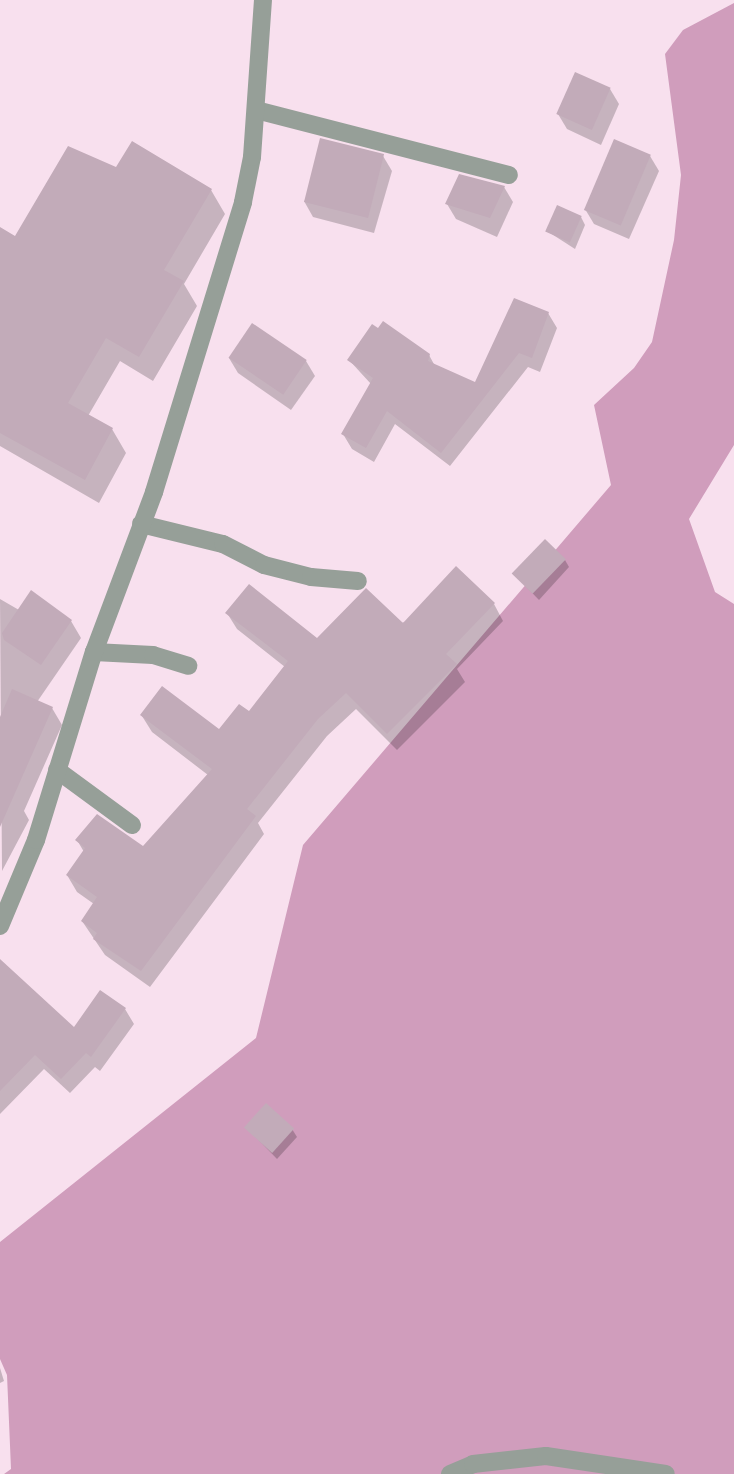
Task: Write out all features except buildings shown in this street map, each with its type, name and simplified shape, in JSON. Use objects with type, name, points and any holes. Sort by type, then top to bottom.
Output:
[{"type":"street","points":[[3,915],[57,770],[94,652],[141,524],[243,202],[256,110],[263,0]]},
{"type":"street","points":[[256,110],[508,175]]},
{"type":"street","points":[[141,524],[223,544],[264,565],[311,577],[358,581]]},
{"type":"street","points":[[94,652],[153,656],[188,666]]},
{"type":"street","points":[[57,770],[132,825]]},
{"type":"street","points":[[450,1474],[473,1464],[546,1456],[666,1474]]},
{"type":"shaded area","points":[[734,3],[734,445],[689,519],[715,592],[734,604],[734,1474],[4,1474],[11,1469],[7,1375],[0,1359],[0,1242],[256,1038],[303,845],[611,485],[594,405],[634,368],[652,342],[674,240],[681,175],[665,54],[683,30]]}]
